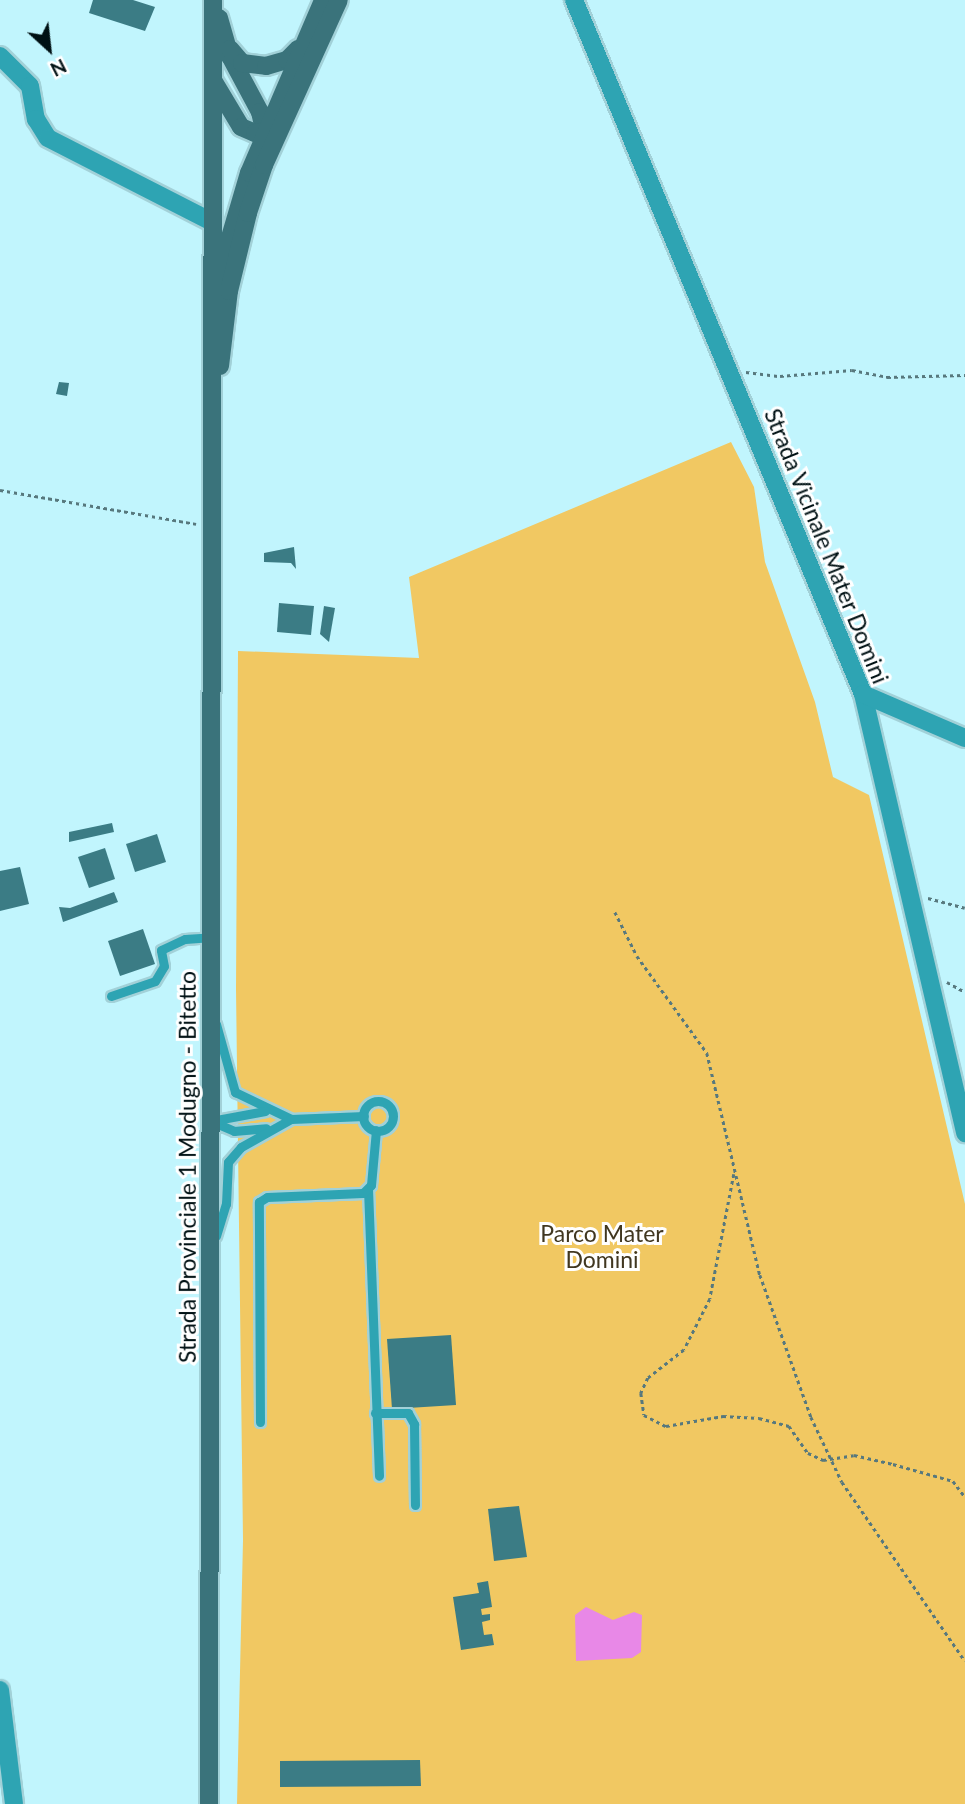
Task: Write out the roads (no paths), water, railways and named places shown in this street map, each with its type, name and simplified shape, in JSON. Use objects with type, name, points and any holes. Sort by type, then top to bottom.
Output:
[{"type":"main road","points":[[214,0],[225,40],[273,129]]},
{"type":"main road","points":[[214,0],[210,221],[217,327]]},
{"type":"main road","points":[[217,327],[273,129],[323,0]]},
{"type":"main road","points":[[217,327],[230,226],[273,129],[338,0]]},
{"type":"main road","points":[[225,40],[242,63],[266,66],[287,60],[305,41]]},
{"type":"main road","points":[[212,79],[241,127],[273,129]]},
{"type":"main road","name":"Strada Provinciale 1 Modugno - Bitetto","points":[[209,1804],[213,530],[217,327]]},
{"type":"street","name":"Strada Vicinale Mater Domini","points":[[574,0],[863,694],[965,1133]]},
{"type":"street","points":[[0,57],[30,86],[36,120],[48,138],[210,221]]},
{"type":"street","points":[[863,694],[965,738]]},
{"type":"street","points":[[0,1689],[14,1804]]},
{"type":"lane","points":[[111,996],[155,981],[164,966],[161,950],[185,939],[212,937]]},
{"type":"lane","points":[[212,1012],[228,1060],[231,1086],[242,1098],[292,1119]]},
{"type":"lane","points":[[364,1116],[374,1101],[391,1108],[392,1122],[376,1130]]},
{"type":"lane","points":[[211,1121],[271,1112]]},
{"type":"lane","points":[[212,1248],[226,1204],[228,1162],[241,1147],[273,1127],[292,1119],[364,1116]]},
{"type":"lane","points":[[364,1116],[376,1130],[368,1189],[379,1476]]},
{"type":"lane","points":[[211,1121],[234,1131],[273,1127]]},
{"type":"lane","points":[[260,1422],[259,1202],[267,1197],[342,1196],[368,1189]]},
{"type":"lane","points":[[375,1413],[408,1413],[414,1424],[415,1506]]},
{"type":"park label","name":"Parco Mater Domini","points":[[602,1246]]}]
